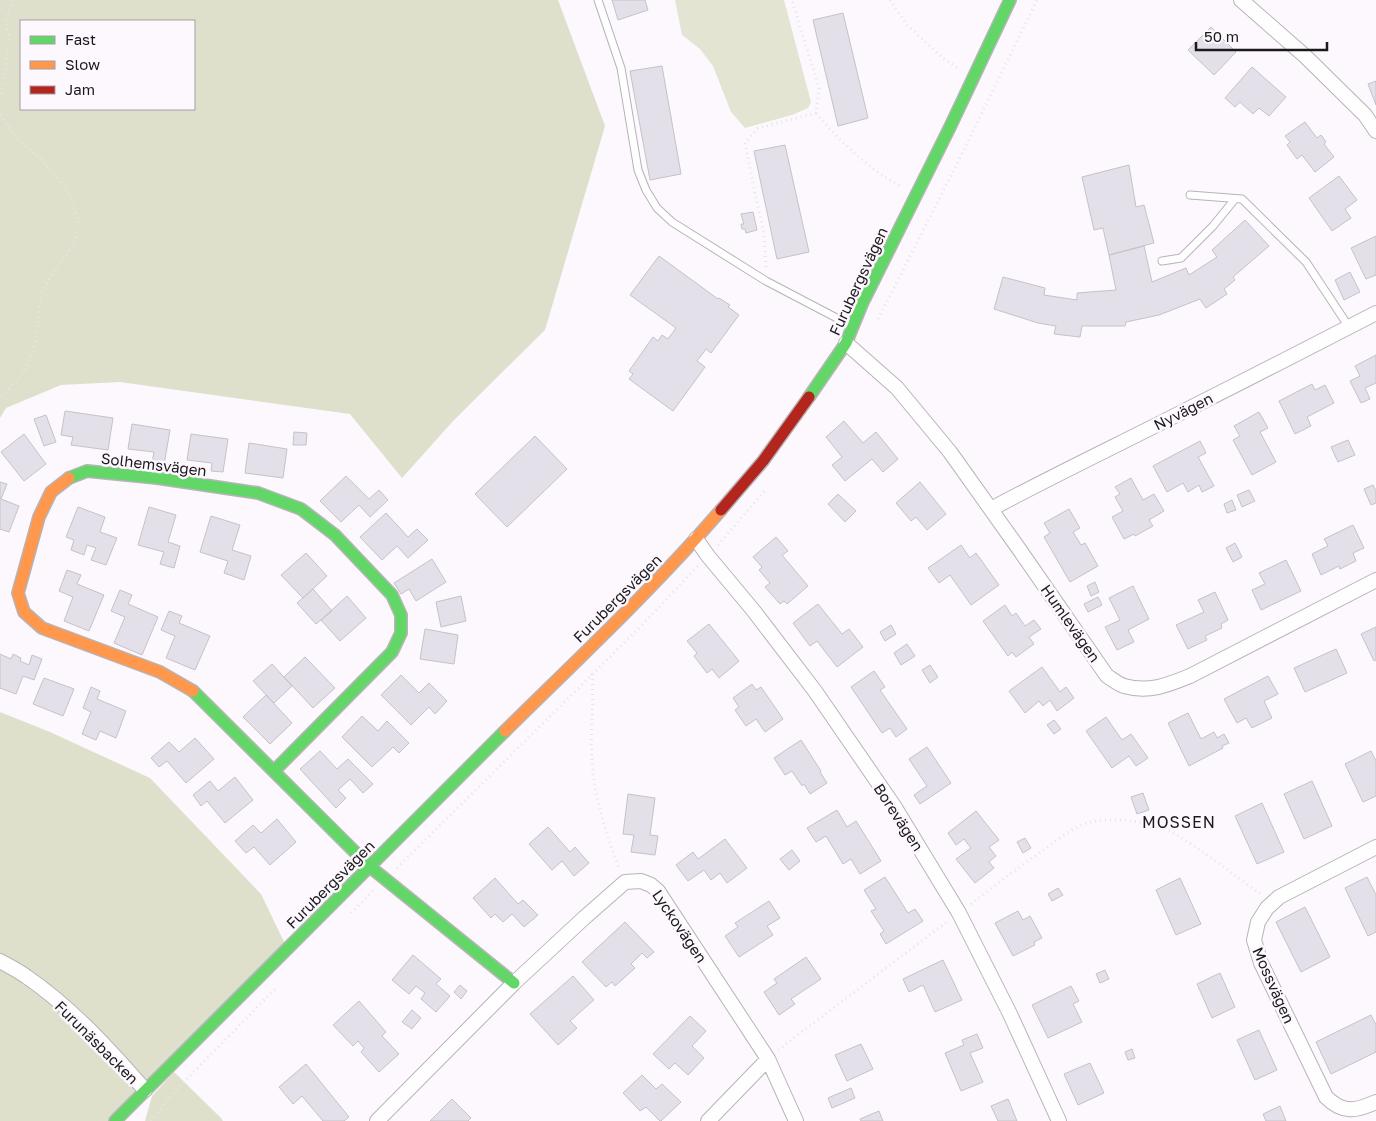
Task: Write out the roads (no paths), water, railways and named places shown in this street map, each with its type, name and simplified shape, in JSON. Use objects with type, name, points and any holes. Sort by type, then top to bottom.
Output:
[{"type":"street","name":"Furubergsvägen","points":[[115,1121],[629,608],[696,539],[763,460],[790,425],[846,343],[862,304],[1010,0]]},
{"type":"street","points":[[1241,0],[1305,56],[1364,115],[1376,131]]},
{"type":"street","name":"Nyvägen","points":[[991,509],[1046,479],[1376,314]]},
{"type":"street","name":"Humlevägen","points":[[846,343],[897,388],[950,452],[1107,676],[1123,686],[1163,687],[1190,676],[1376,580]]},
{"type":"street","name":"Solhemsvägen","points":[[274,771],[392,652],[401,633],[401,615],[392,595],[335,535],[301,509],[258,493],[157,478],[87,471],[68,478],[51,492],[38,517],[18,593],[24,612],[42,628],[160,672],[190,688],[369,866]]},
{"type":"street","name":"Borevägen","points":[[696,539],[815,691],[894,806],[959,912],[1010,1014],[1059,1121]]},
{"type":"street","name":"Mossvägen","points":[[1376,847],[1279,897],[1267,908],[1258,922],[1254,940],[1261,963],[1326,1097],[1334,1105],[1346,1109],[1362,1108],[1376,1102]]},
{"type":"street","points":[[369,866],[514,983],[377,1121]]},
{"type":"street","name":"Lyckovägen","points":[[514,983],[625,882],[641,881],[651,885],[658,891],[768,1058],[796,1121]]},
{"type":"street","name":"Furunäsbacken","points":[[0,961],[26,976],[70,1011],[115,1056],[145,1090]]},
{"type":"street","points":[[708,1121],[768,1058]]},
{"type":"lane","points":[[598,0],[621,68],[638,170],[646,190],[658,208],[672,222],[766,281],[852,326]]},
{"type":"lane","points":[[1190,195],[1242,199],[1306,262],[1349,327]]},
{"type":"lane","points":[[1162,261],[1181,258],[1214,226],[1235,199]]},
{"type":"district","name":"MOSSEN","points":[[1179,822]]}]
